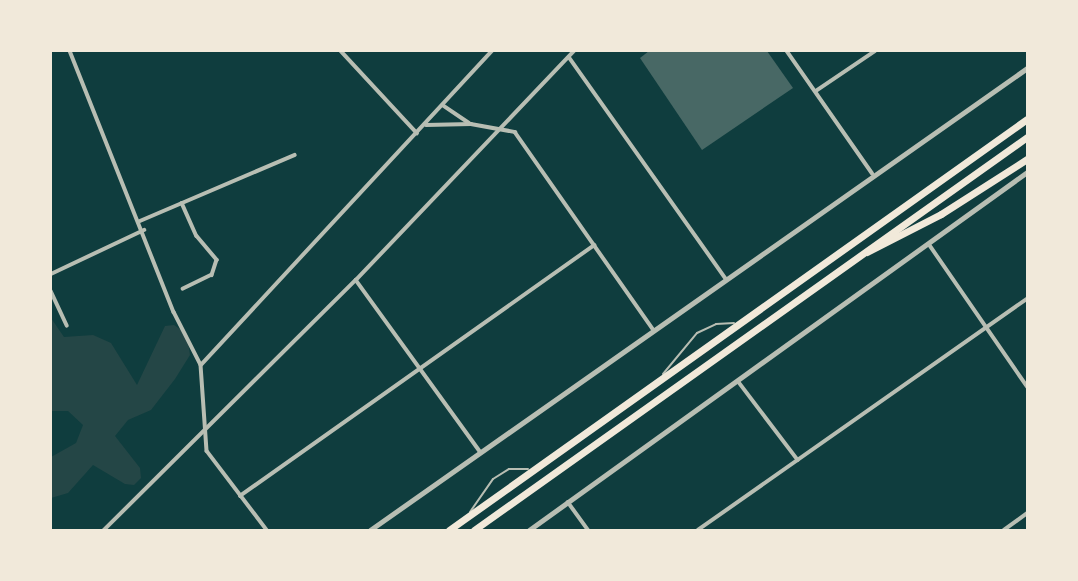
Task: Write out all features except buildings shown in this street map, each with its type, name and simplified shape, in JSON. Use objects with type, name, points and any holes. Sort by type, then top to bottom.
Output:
[{"type":"highway","points":[[449,530],[1027,119]]},
{"type":"highway","points":[[474,530],[839,267],[1027,136]]},
{"type":"highway","points":[[839,267],[941,214],[1027,159]]},
{"type":"street","points":[[70,51],[141,220],[174,312],[201,365],[203,434],[207,451],[267,530]]},
{"type":"street","points":[[341,51],[417,133]]},
{"type":"street","points":[[201,365],[444,106],[492,51]]},
{"type":"street","points":[[107,529],[141,489],[203,434],[356,280],[574,51]]},
{"type":"street","points":[[787,51],[872,173]]},
{"type":"street","points":[[816,91],[875,51]]},
{"type":"street","points":[[569,56],[727,281]]},
{"type":"street","points":[[370,530],[653,329],[727,281],[872,173],[1027,68]]},
{"type":"street","points":[[444,106],[471,124]]},
{"type":"street","points":[[425,125],[471,124],[515,132],[653,329]]},
{"type":"street","points":[[141,220],[295,155]]},
{"type":"street","points":[[529,530],[1027,172]]},
{"type":"street","points":[[182,203],[197,236],[217,260],[212,275],[183,289]]},
{"type":"street","points":[[51,274],[144,230]]},
{"type":"street","points":[[929,244],[1027,386]]},
{"type":"street","points":[[240,496],[422,371],[594,246]]},
{"type":"street","points":[[356,280],[480,451]]},
{"type":"street","points":[[51,291],[67,326]]},
{"type":"street","points":[[698,530],[1027,299]]},
{"type":"street","points":[[738,381],[798,460]]},
{"type":"street","points":[[568,502],[588,530]]},
{"type":"street","points":[[1004,530],[1027,513]]},
{"type":"lane","points":[[661,377],[697,333],[716,324],[738,323]]},
{"type":"lane","points":[[467,517],[493,479],[509,469],[533,470]]},
{"type":"shaded area","points":[[51,318],[64,337],[93,335],[111,343],[137,385],[165,326],[174,325],[187,334],[190,355],[175,379],[151,410],[128,420],[115,436],[140,468],[141,478],[134,485],[125,484],[93,465],[68,493],[51,498],[51,457],[76,443],[83,425],[68,411],[51,411]]}]
